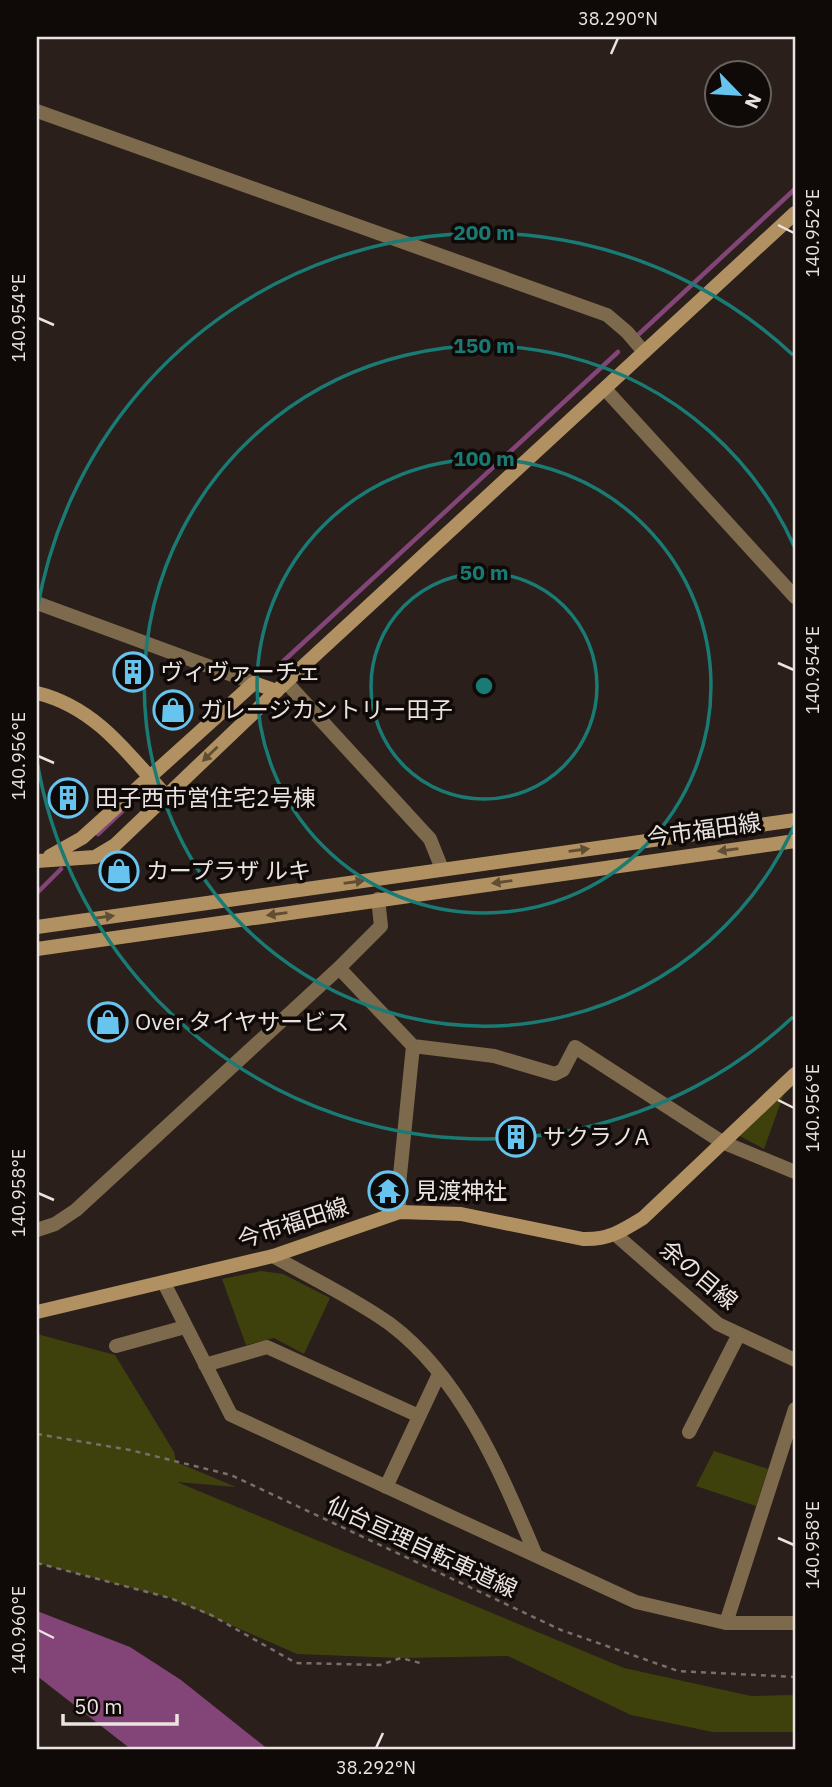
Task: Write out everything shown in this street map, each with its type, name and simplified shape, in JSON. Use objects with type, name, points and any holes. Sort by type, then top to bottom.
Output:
[{"type":"main road","points":[[42,860],[95,857],[115,845],[281,686],[795,213]]},
{"type":"main road","points":[[42,860],[82,838],[254,683],[281,686]]},
{"type":"main road","points":[[37,693],[63,700],[86,712],[104,727],[166,796]]},
{"type":"main road","name":"今市福田線","points":[[37,927],[795,820]]},
{"type":"main road","name":"今市福田線","points":[[37,949],[795,841]]},
{"type":"main road","name":"今市福田線","points":[[37,1312],[273,1256],[400,1212],[461,1214],[583,1239],[616,1235],[643,1218],[795,1074]]},
{"type":"street","points":[[37,111],[607,315],[627,331],[644,352]]},
{"type":"street","points":[[605,389],[795,597]]},
{"type":"street","points":[[37,603],[254,683]]},
{"type":"street","points":[[281,686],[430,839],[443,869]]},
{"type":"street","points":[[37,1230],[55,1224],[76,1210],[340,968],[381,926],[378,899]]},
{"type":"street","points":[[340,968],[413,1046],[494,1056],[555,1074],[563,1070],[575,1047],[722,1142],[795,1172]]},
{"type":"street","points":[[400,1212],[398,1195],[413,1046]]},
{"type":"street","name":"余の目線","points":[[616,1235],[718,1324],[738,1336],[795,1360]]},
{"type":"street","points":[[273,1256],[389,1324],[439,1374],[491,1450],[535,1553]]},
{"type":"street","points":[[164,1283],[230,1415],[535,1553],[636,1602],[726,1623],[795,1623]]},
{"type":"street","points":[[116,1346],[185,1327]]},
{"type":"street","points":[[688,1432],[738,1336]]},
{"type":"street","points":[[205,1365],[267,1348],[419,1416]]},
{"type":"street","points":[[386,1487],[439,1374]]},
{"type":"street","points":[[726,1623],[795,1409]]},
{"type":"street","points":[[780,1455],[795,1459]]},
{"type":"path","name":"仙台亘理自転車道線","points":[[37,1433],[130,1450],[231,1475],[561,1630],[678,1671],[795,1677]]},
{"type":"path","points":[[37,1563],[170,1598],[211,1615],[296,1662],[380,1665],[401,1658],[419,1663]]},
{"type":"shaded area","points":[[787,1085],[764,1149],[736,1134]]},
{"type":"shaded area","points":[[261,1271],[283,1274],[330,1298],[304,1354],[274,1338],[246,1345],[222,1279]]},
{"type":"shaded area","points":[[37,1334],[115,1355],[174,1452],[176,1462],[236,1487],[177,1482],[624,1668],[751,1696],[795,1695],[795,1732],[713,1732],[631,1715],[508,1656],[401,1658],[297,1654],[170,1598],[37,1563]]},
{"type":"shaded area","points":[[714,1451],[768,1469],[756,1506],[696,1486]]},
{"type":"shaded area","points":[[37,1611],[130,1647],[181,1680],[269,1750],[132,1750],[37,1676]]},
{"type":"waterway","points":[[639,334],[795,189]]},
{"type":"waterway","points":[[277,667],[618,352]]},
{"type":"waterway","points":[[98,834],[134,800]]},
{"type":"waterway","points":[[37,893],[61,869]]},
{"type":"place","name":"ヴィヴァーチェ","points":[[133,672]]},
{"type":"place","name":"ガレージカントリー田子","points":[[173,710]]},
{"type":"place","name":"田子西市営住宅2号棟","points":[[68,798]]},
{"type":"place","name":"カープラザ ルキ","points":[[119,871]]},
{"type":"place","name":"Over タイヤサービス","points":[[108,1022]]},
{"type":"place","name":"サクラノA","points":[[516,1137]]},
{"type":"place","name":"見渡神社","points":[[388,1191]]}]
